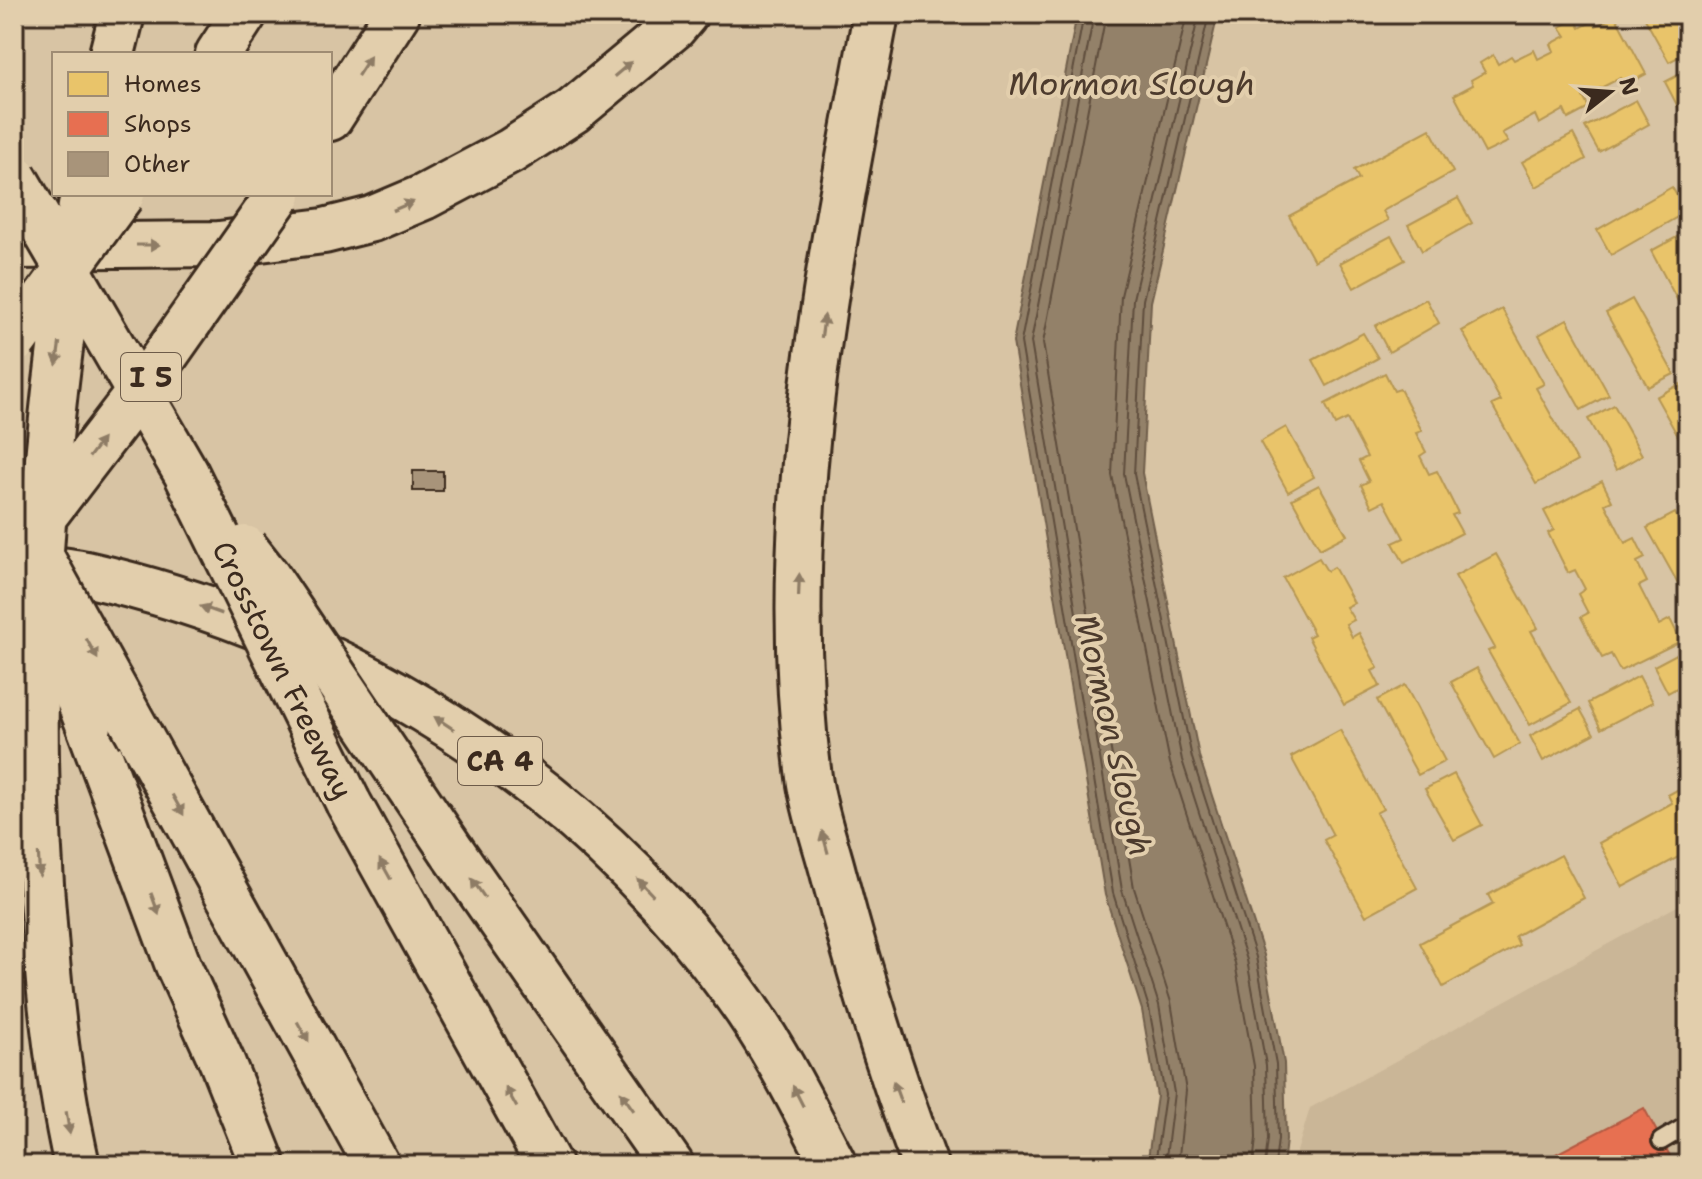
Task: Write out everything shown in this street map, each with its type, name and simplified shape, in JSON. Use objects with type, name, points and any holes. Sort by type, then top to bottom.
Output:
[{"type":"highway","points":[[112,52],[122,14]]},
{"type":"highway","points":[[219,52],[244,14]]},
{"type":"highway","points":[[332,115],[397,14]]},
{"type":"highway","points":[[14,246],[219,244],[324,231],[372,219],[424,197],[511,151],[573,111],[674,27],[685,14]]},
{"type":"highway","points":[[876,14],[837,222],[804,470],[797,637],[809,779],[886,1061],[925,1165]]},
{"type":"highway","name":"Crosstown Freeway","points":[[14,177],[186,473],[348,802],[549,1165]]},
{"type":"highway","points":[[77,1165],[56,1047],[48,973],[41,896],[35,731],[43,486],[57,358],[83,196]]},
{"type":"highway","points":[[14,341],[121,196]]},
{"type":"highway","name":"I 5","points":[[14,554],[146,383],[278,196]]},
{"type":"highway","points":[[186,473],[267,576],[452,851],[671,1165]]},
{"type":"highway","points":[[14,507],[377,1165]]},
{"type":"highway","points":[[14,533],[178,965],[222,1062],[263,1165]]},
{"type":"highway","name":"CA 4","points":[[14,565],[83,574],[163,594],[269,631],[366,676],[500,761],[564,809],[638,879],[692,938],[777,1054],[834,1165]]},
{"type":"lane","points":[[1661,1141],[1688,1125]]},
{"type":"shaded area","points":[[1688,900],[1688,1165],[1293,1165],[1310,1108]]},
{"type":"water","name":"Mormon Slough","points":[[1077,14],[1218,14],[1151,302],[1142,473],[1199,756],[1264,955],[1284,1063],[1286,1140],[1283,1165],[1147,1165],[1157,1096],[1142,1010],[1105,895],[1013,342]]},
{"type":"building: Homes","points":[[1654,14],[1688,14],[1688,52],[1669,62],[1645,19]]},
{"type":"building: Homes","points":[[1615,16],[1646,74],[1624,86],[1620,78],[1583,97],[1589,108],[1568,119],[1564,110],[1539,124],[1535,115],[1502,133],[1508,142],[1485,153],[1454,95],[1473,85],[1471,80],[1485,72],[1480,63],[1493,55],[1498,64],[1511,56],[1514,60],[1534,50],[1538,59],[1554,51],[1551,44],[1566,36],[1560,27],[1575,19],[1580,28],[1593,21],[1596,26]]},
{"type":"building: Homes","points":[[1688,70],[1688,104],[1679,109],[1665,82]]},
{"type":"building: Homes","points":[[1636,100],[1649,124],[1599,152],[1585,127]]},
{"type":"building: Homes","points":[[1430,129],[1453,172],[1383,211],[1388,220],[1314,261],[1289,216],[1359,179],[1354,170]]},
{"type":"building: Homes","points":[[1573,134],[1586,159],[1536,187],[1522,162]]},
{"type":"building: Homes","points":[[1672,187],[1686,212],[1611,255],[1597,230]]},
{"type":"building: Homes","points":[[1458,198],[1472,223],[1422,251],[1408,225]]},
{"type":"building: Homes","points":[[1688,231],[1688,320],[1651,251]]},
{"type":"building: Homes","points":[[1391,236],[1405,260],[1354,288],[1340,263]]},
{"type":"building: Homes","points":[[1426,299],[1439,323],[1389,352],[1375,326]]},
{"type":"building: Homes","points":[[1632,299],[1674,374],[1648,387],[1606,313]]},
{"type":"building: Homes","points":[[1502,309],[1544,384],[1536,388],[1577,461],[1536,484],[1492,405],[1501,401],[1462,331]]},
{"type":"building: Homes","points":[[1567,319],[1609,395],[1581,410],[1539,335]]},
{"type":"building: Homes","points":[[1363,333],[1378,358],[1327,386],[1313,360]]},
{"type":"building: Homes","points":[[1385,373],[1394,391],[1400,389],[1422,431],[1416,433],[1426,452],[1420,456],[1429,474],[1437,471],[1458,513],[1452,515],[1462,533],[1404,563],[1393,543],[1404,538],[1384,501],[1372,507],[1361,485],[1369,481],[1359,461],[1367,457],[1347,419],[1335,425],[1325,404]]},
{"type":"building: Homes","points":[[1680,384],[1688,398],[1688,445],[1684,447],[1656,397]]},
{"type":"building: Homes","points":[[1614,405],[1642,455],[1616,470],[1588,419]]},
{"type":"building: Homes","points":[[1286,427],[1314,477],[1288,492],[1260,442]]},
{"type":"building: Homes","points":[[1602,481],[1612,501],[1605,504],[1625,543],[1635,538],[1645,558],[1637,562],[1647,582],[1639,586],[1659,625],[1670,619],[1681,641],[1620,671],[1611,654],[1602,658],[1581,617],[1588,613],[1578,594],[1585,589],[1575,570],[1568,573],[1548,533],[1554,530],[1544,511]]},
{"type":"building: Homes","points":[[1319,485],[1347,535],[1320,549],[1292,499]]},
{"type":"building: Homes","points":[[1675,513],[1688,537],[1688,601],[1647,528]]},
{"type":"building: Homes","points":[[1496,554],[1538,628],[1531,631],[1571,703],[1530,725],[1488,651],[1495,648],[1455,576]]},
{"type":"building: Homes","points":[[1319,558],[1327,571],[1334,567],[1354,603],[1346,607],[1354,620],[1346,624],[1352,637],[1359,633],[1378,668],[1372,671],[1380,686],[1344,705],[1308,637],[1314,634],[1283,578]]},
{"type":"building: Homes","points":[[1688,648],[1688,682],[1668,693],[1654,666]]},
{"type":"building: Homes","points":[[1477,668],[1520,744],[1494,759],[1451,682]]},
{"type":"building: Homes","points":[[1639,676],[1653,702],[1601,729],[1588,703]]},
{"type":"building: Homes","points":[[1405,685],[1445,761],[1418,775],[1377,700]]},
{"type":"building: Homes","points":[[1580,709],[1594,734],[1543,761],[1530,736]]},
{"type":"building: Homes","points":[[1340,730],[1383,809],[1376,813],[1417,888],[1366,916],[1324,840],[1333,835],[1291,757]]},
{"type":"building: Homes","points":[[1454,774],[1482,825],[1454,840],[1425,789]]},
{"type":"building: Homes","points":[[1688,784],[1688,852],[1623,887],[1599,843],[1672,803],[1668,795]]},
{"type":"building: Homes","points":[[1561,855],[1584,898],[1515,936],[1519,945],[1443,987],[1420,943],[1493,904],[1488,895]]},
{"type":"building: Shops","points":[[1644,1108],[1675,1165],[1562,1165],[1556,1154]]},
{"type":"building: Other","points":[[413,471],[443,471],[443,491],[413,491]]}]
